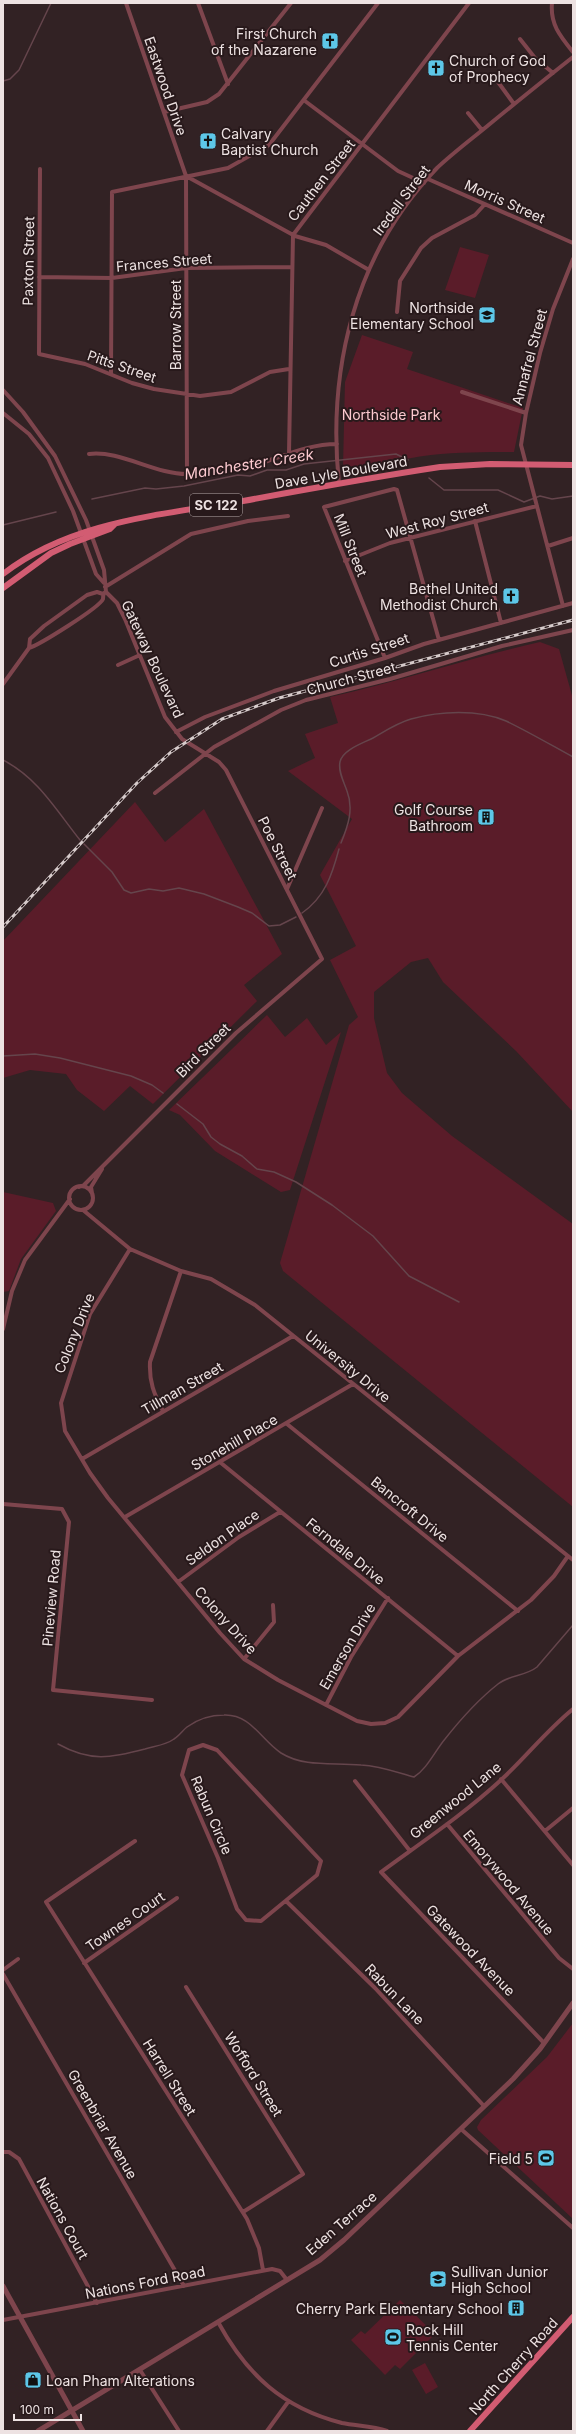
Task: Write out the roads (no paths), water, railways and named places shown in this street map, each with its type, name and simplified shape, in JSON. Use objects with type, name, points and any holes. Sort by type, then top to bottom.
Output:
[{"type":"main road","name":"Dave Lyle Boulevard","points":[[3,574],[45,547],[68,536],[82,536],[90,534],[115,524],[440,467],[526,464],[573,465]]},
{"type":"main road","name":"Dave Lyle Boulevard","points":[[3,588],[37,561],[82,536]]},
{"type":"main road","name":"North Cherry Road","points":[[470,2431],[573,2317]]},
{"type":"street","name":"Eastwood Drive","points":[[126,3],[186,176]]},
{"type":"street","points":[[198,3],[228,84]]},
{"type":"street","points":[[164,112],[207,102],[219,94],[291,3]]},
{"type":"street","points":[[111,373],[112,192],[228,168],[256,154],[269,145],[305,101],[378,3]]},
{"type":"street","name":"Cauthen Street","points":[[289,453],[289,369],[293,235],[301,221],[362,145],[470,3]]},
{"type":"street","points":[[552,3],[551,14],[554,26],[573,52]]},
{"type":"street","points":[[520,39],[535,58],[553,73]]},
{"type":"street","name":"Iredell Street","points":[[339,484],[337,469],[337,394],[343,349],[352,312],[369,270],[385,237],[424,183],[451,155],[573,57]]},
{"type":"street","points":[[498,82],[514,104]]},
{"type":"street","points":[[305,101],[398,171],[424,183]]},
{"type":"street","points":[[468,113],[482,130]]},
{"type":"street","name":"Paxton Street","points":[[39,354],[40,169]]},
{"type":"street","points":[[186,176],[293,235],[326,246],[369,270]]},
{"type":"street","name":"Barrow Street","points":[[186,176],[187,475]]},
{"type":"street","name":"Morris Street","points":[[428,179],[573,243]]},
{"type":"street","points":[[397,312],[400,281],[421,248],[432,238],[475,215],[486,204]]},
{"type":"street","name":"Annafrel Street","points":[[563,606],[521,444],[526,413],[553,310],[572,265],[573,259]]},
{"type":"street","name":"Frances Street","points":[[39,277],[112,278],[186,268],[291,267]]},
{"type":"street","name":"Pitts Street","points":[[39,354],[86,364],[111,373],[132,383],[200,396],[231,392],[270,372],[289,369]]},
{"type":"street","points":[[3,390],[43,438],[55,456],[90,534],[104,570],[105,589],[103,600],[38,646],[29,648]]},
{"type":"street","points":[[462,392],[526,413]]},
{"type":"street","name":"Gateway Boulevard","points":[[3,413],[37,442],[48,458],[82,536],[96,574],[105,589],[117,603],[140,655],[160,707],[176,732],[190,745],[205,754]]},
{"type":"street","points":[[37,442],[43,438]]},
{"type":"street","points":[[89,454],[101,452],[160,471],[187,475],[236,469],[309,447],[337,444]]},
{"type":"street","name":"Mill Street","points":[[385,658],[324,507],[390,490],[397,490],[411,538]]},
{"type":"street","name":"West Roy Street","points":[[345,561],[370,550],[411,538],[536,506]]},
{"type":"street","points":[[3,684],[29,648],[30,639],[65,609],[87,595],[105,589],[191,534],[240,523],[288,516]]},
{"type":"street","points":[[475,521],[501,623]]},
{"type":"street","points":[[411,538],[439,640]]},
{"type":"street","points":[[548,546],[573,538]]},
{"type":"street","name":"Curtis Street","points":[[176,732],[205,718],[274,691],[385,658],[439,640],[573,603]]},
{"type":"street","name":"Church Street","points":[[155,793],[205,754],[242,731],[281,710],[306,700],[390,679],[502,646],[573,630]]},
{"type":"street","points":[[118,665],[140,655]]},
{"type":"street","name":"Poe Street","points":[[205,754],[222,766],[231,778],[322,959]]},
{"type":"street","points":[[287,889],[322,808]]},
{"type":"street","name":"Bird Street","points":[[3,1329],[12,1291],[25,1260],[70,1199],[71,1192],[84,1185],[236,1033],[322,959]]},
{"type":"street","name":"Bird Street","points":[[91,1205],[91,1187],[105,1163]]},
{"type":"street","points":[[79,1187],[88,1189],[92,1194]]},
{"type":"street","points":[[70,1199],[72,1206]]},
{"type":"street","points":[[63,1208],[72,1206],[83,1210],[91,1205],[93,1218]]},
{"type":"street","name":"University Drive","points":[[83,1210],[130,1249],[181,1271],[211,1279],[241,1295],[573,1560]]},
{"type":"street","name":"Colony Drive","points":[[130,1249],[90,1314],[61,1403],[65,1431],[99,1485],[220,1633],[244,1659],[272,1676],[357,1721],[371,1724],[385,1723],[398,1717],[458,1656],[518,1612],[543,1588],[568,1556]]},
{"type":"street","points":[[163,1411],[152,1391],[149,1377],[150,1362],[181,1271]]},
{"type":"street","name":"Tillman Street","points":[[82,1459],[293,1336]]},
{"type":"street","name":"Stonehill Place","points":[[125,1518],[221,1463],[353,1384]]},
{"type":"street","name":"Bancroft Drive","points":[[287,1424],[518,1612]]},
{"type":"street","name":"Ferndale Drive","points":[[221,1463],[458,1656]]},
{"type":"street","name":"Pineview Road","points":[[3,1504],[62,1509],[69,1522],[53,1690],[152,1700]]},
{"type":"street","name":"Seldon Place","points":[[178,1582],[239,1537],[280,1512]]},
{"type":"street","name":"Emerson Drive","points":[[326,1705],[351,1658],[388,1598]]},
{"type":"street","points":[[244,1659],[274,1622],[273,1606]]},
{"type":"street","name":"Greenwood Lane","points":[[381,1872],[447,1824],[501,1779],[543,1735],[573,1709]]},
{"type":"street","name":"Rabun Circle","points":[[203,1745],[216,1750],[321,1861],[317,1875],[286,1901],[261,1921],[246,1920],[237,1910],[218,1858],[182,1775],[189,1750],[203,1745]]},
{"type":"street","points":[[501,1779],[573,1865]]},
{"type":"street","points":[[355,1781],[410,1851]]},
{"type":"street","points":[[545,1831],[573,1808]]},
{"type":"street","name":"Emorywood Avenue","points":[[447,1824],[559,1958],[573,1969]]},
{"type":"street","name":"Harrell Street","points":[[135,1841],[46,1902],[243,2212],[254,2233],[263,2270]]},
{"type":"street","name":"Gatewood Avenue","points":[[381,1872],[544,2043]]},
{"type":"street","name":"Townes Court","points":[[84,1963],[177,1898]]},
{"type":"street","name":"Rabun Lane","points":[[286,1901],[375,1988],[484,2106]]},
{"type":"street","points":[[3,1970],[18,1959]]},
{"type":"street","name":"Greenbriar Avenue","points":[[3,1974],[184,2286]]},
{"type":"street","name":"Wofford Street","points":[[186,1987],[303,2174],[243,2212]]},
{"type":"street","name":"Eden Terrace","points":[[38,2431],[320,2260],[344,2240],[513,2079],[544,2043],[573,2003]]},
{"type":"street","points":[[461,2129],[573,2228]]},
{"type":"street","name":"Nations Court","points":[[3,2152],[9,2152],[19,2159],[97,2303]]},
{"type":"street","name":"Nations Ford Road","points":[[3,2320],[263,2270],[280,2271],[286,2280]]},
{"type":"street","points":[[3,2286],[83,2431]]},
{"type":"street","points":[[218,2322],[233,2348],[251,2370],[288,2402],[328,2419],[387,2431]]},
{"type":"street","points":[[140,2370],[179,2431]]},
{"type":"street","points":[[267,2431],[288,2402]]},
{"type":"waterway","points":[[3,81],[10,79],[19,70],[51,3]]},
{"type":"waterway","name":"Manchester Creek","points":[[92,499],[145,488],[156,489],[184,486],[238,475],[250,476],[267,470],[286,470],[304,464],[396,454],[408,460]]},
{"type":"waterway","name":"Manchester Creek","points":[[429,478],[444,490],[498,490],[524,502],[540,496],[552,499],[573,496]]},
{"type":"waterway","name":"Manchester Creek","points":[[3,525],[56,512]]},
{"type":"waterway","points":[[341,843],[348,824],[350,811],[349,798],[340,769],[340,762],[342,758],[354,747],[406,721],[434,714],[459,712],[483,714],[506,721],[573,757]]},
{"type":"waterway","points":[[3,760],[15,767],[36,785],[80,840]]},
{"type":"waterway","points":[[84,844],[112,872],[124,890],[131,893],[149,889],[163,891],[179,888],[204,894],[238,907],[252,913],[269,926],[280,925],[296,917]]},
{"type":"waterway","points":[[302,913],[310,907],[322,893],[334,868],[339,849]]},
{"type":"waterway","points":[[3,1056],[35,1054],[60,1058],[131,1076],[152,1085],[163,1093]]},
{"type":"waterway","points":[[177,1104],[203,1124],[211,1137],[220,1144],[242,1156],[257,1169],[274,1172],[296,1182],[332,1205],[373,1236],[409,1276],[459,1302]]},
{"type":"waterway","points":[[58,1744],[80,1754],[91,1756],[101,1757],[122,1755],[168,1743],[176,1738],[191,1724],[205,1718],[224,1715],[233,1716],[249,1723],[274,1748],[290,1758],[310,1763],[351,1764],[375,1767],[414,1777],[427,1765],[457,1724],[484,1696],[502,1681],[528,1672],[537,1667],[573,1625]]},
{"type":"railway","points":[[3,927],[137,783],[171,752],[222,719],[279,698],[573,620]]},
{"type":"place","name":"First Church of the Nazarene","points":[[330,41]]},
{"type":"place","name":"Church of God of Prophecy","points":[[436,68]]},
{"type":"place","name":"Calvary Baptist Church","points":[[208,141]]},
{"type":"place","name":"Northside Elementary School","points":[[487,315]]},
{"type":"place","name":"Bethel United Methodist Church","points":[[511,596]]},
{"type":"place","name":"Golf Course Bathroom","points":[[486,817]]},
{"type":"place","name":"Field 5","points":[[546,2158]]},
{"type":"place","name":"Sullivan Junior High School","points":[[438,2279]]},
{"type":"place","name":"Cherry Park Elementary School","points":[[516,2308]]},
{"type":"place","name":"Rock Hill Tennis Center","points":[[393,2337]]},
{"type":"place","name":"Loan Pham Alterations","points":[[33,2380]]},
{"type":"park label","name":"Northside Park","points":[[391,414]]}]
